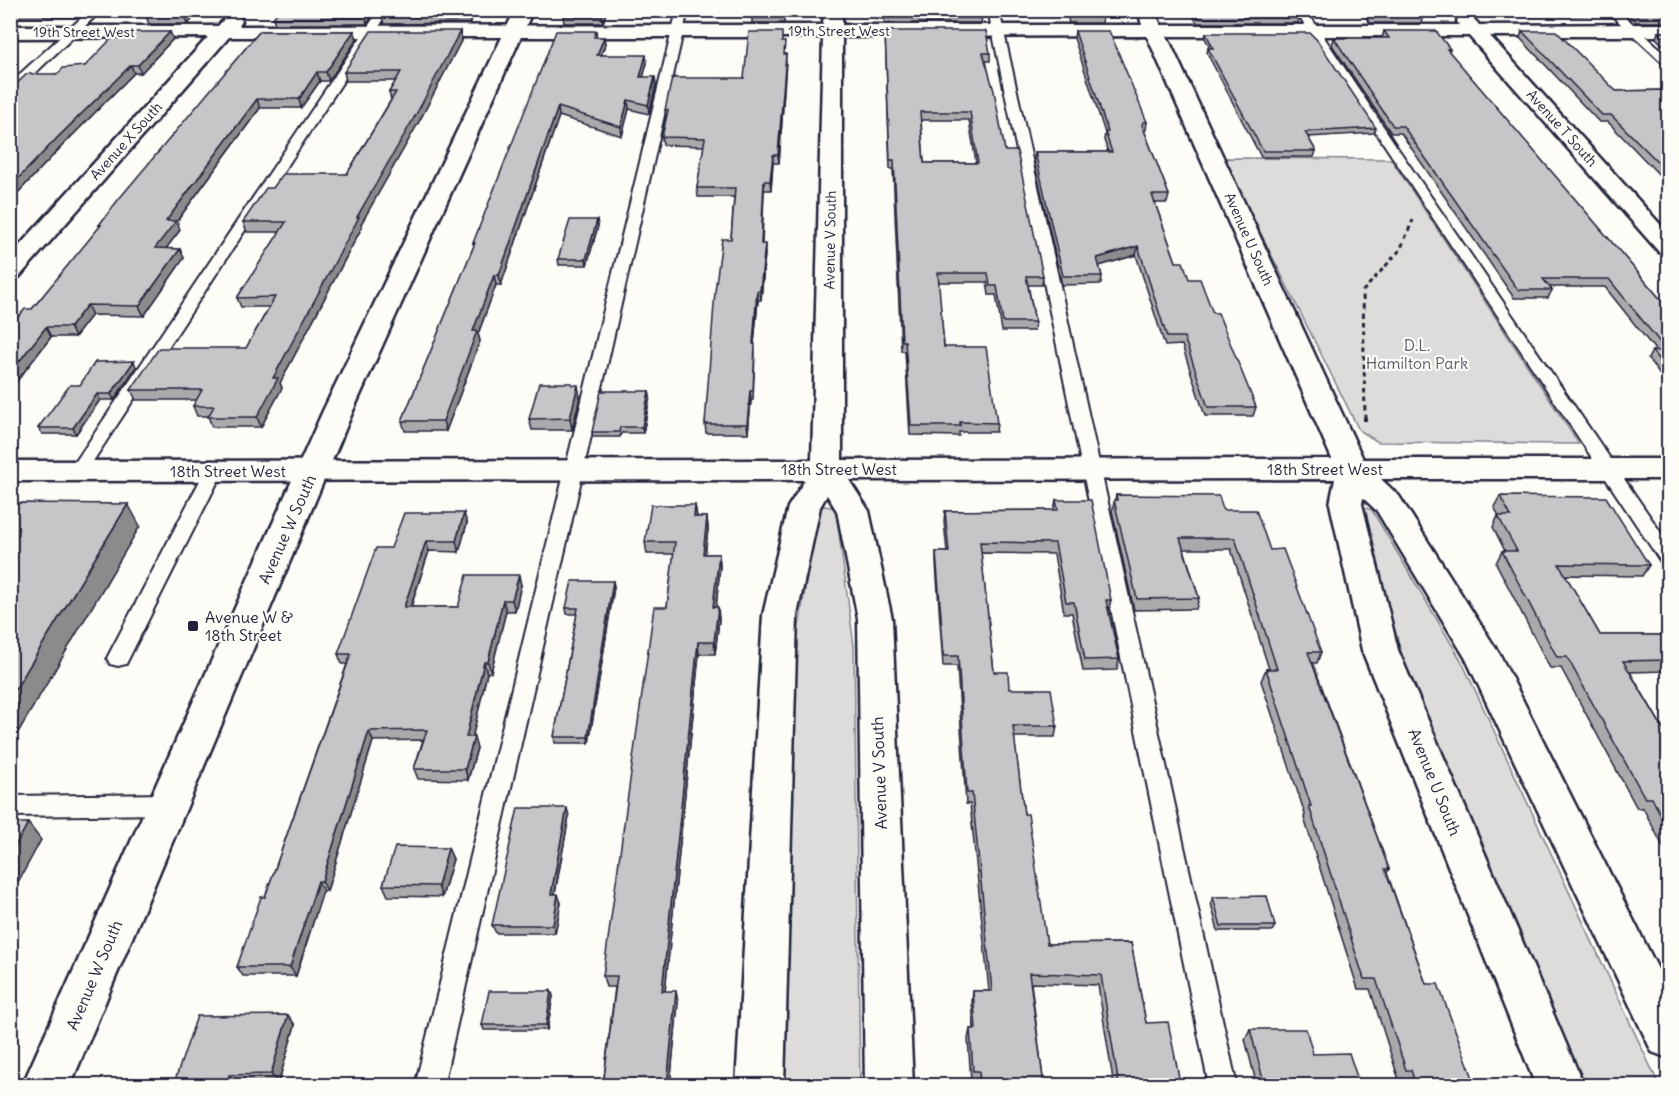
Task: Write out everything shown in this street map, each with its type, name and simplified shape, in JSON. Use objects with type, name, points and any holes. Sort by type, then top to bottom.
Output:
[{"type":"street","name":"Avenue X South","points":[[10,272],[242,10]]},
{"type":"street","name":"Avenue U South","points":[[1145,10],[1216,163],[1344,453],[1389,504],[1482,655],[1668,1036]]},
{"type":"street","name":"Avenue T South","points":[[1456,10],[1668,247]]},
{"type":"street","name":"19th Street West","points":[[10,32],[370,32],[520,21],[678,31],[832,21],[998,31],[1668,30]]},
{"type":"street","name":"Avenue W South","points":[[46,1086],[337,413],[520,21]]},
{"type":"street","name":"Avenue V South","points":[[832,21],[827,469],[853,511],[875,619],[889,1086]]},
{"type":"street","name":"Avenue U South","points":[[1344,453],[1346,504],[1380,651],[1560,1086]]},
{"type":"street","name":"18th Street West","points":[[10,471],[1092,469],[1344,453],[1609,468],[1668,469]]},
{"type":"street","points":[[760,1086],[780,615],[804,507],[827,469]]},
{"type":"lane","points":[[10,90],[97,10]]},
{"type":"lane","points":[[78,471],[385,10]]},
{"type":"lane","points":[[429,1086],[682,10]]},
{"type":"lane","points":[[993,10],[1223,1086]]},
{"type":"lane","points":[[1300,10],[1668,557]]},
{"type":"lane","points":[[1611,10],[1668,62]]},
{"type":"lane","points":[[118,658],[214,471]]},
{"type":"lane","points":[[10,806],[168,804]]},
{"type":"path","points":[[1344,453],[1365,433],[1364,291],[1393,260],[1410,231],[1418,200],[1426,200]]},
{"type":"green space","name":"D.L. Hamilton Park","points":[[1223,158],[1391,159],[1579,444],[1378,442],[1359,430]]},
{"type":"green space","points":[[824,506],[832,507],[836,511],[854,646],[860,1085],[783,1086],[792,669],[818,510]]},
{"type":"green space","points":[[1362,507],[1372,510],[1461,660],[1659,1085],[1583,1085],[1405,665],[1359,510]]},
{"type":"building","points":[[152,10],[190,10],[185,16],[146,16]]},
{"type":"building","points":[[279,10],[371,10],[366,18],[273,18]]},
{"type":"building","points":[[387,10],[473,10],[469,17],[382,17]]},
{"type":"building","points":[[566,10],[604,10],[602,16],[563,16]]},
{"type":"building","points":[[750,10],[784,10],[784,18],[752,18]]},
{"type":"building","points":[[876,10],[980,10],[982,18],[885,18],[885,15],[876,14]]},
{"type":"building","points":[[1069,10],[1102,10],[1103,14],[1071,14]]},
{"type":"building","points":[[1194,10],[1294,10],[1299,18],[1198,18]]},
{"type":"building","points":[[1371,10],[1421,10],[1424,13],[1373,13]]},
{"type":"building","points":[[1504,10],[1606,10],[1506,12]]},
{"type":"building","points":[[1630,10],[1655,10],[1668,17],[1639,17]]},
{"type":"building","points":[[260,31],[354,31],[326,72],[317,72],[299,99],[257,99],[166,221],[176,221],[155,248],[180,249],[139,306],[87,305],[70,327],[46,327],[10,373],[10,326],[25,309],[32,309],[101,225],[99,225],[118,200]]},
{"type":"building","points":[[371,31],[460,31],[419,109],[357,217],[359,217],[273,378],[278,378],[257,417],[208,417],[214,406],[193,406],[202,390],[131,390],[159,348],[246,348],[275,297],[237,298],[286,222],[243,222],[266,188],[273,188],[283,174],[347,174],[396,92],[389,92],[401,72],[344,72]]},
{"type":"building","points":[[556,31],[596,31],[594,37],[604,37],[597,55],[646,55],[640,77],[655,77],[648,105],[628,100],[621,127],[558,107],[499,275],[494,275],[473,331],[477,331],[443,421],[402,421],[475,243],[473,243]]},
{"type":"building","points":[[885,31],[986,31],[990,53],[983,53],[994,91],[1005,151],[1017,151],[1043,276],[1026,276],[1035,322],[1003,322],[997,286],[990,286],[988,273],[938,273],[944,347],[986,347],[997,423],[960,422],[960,426],[911,426],[905,341],[902,341],[894,160],[890,160]],"holes":[[[920,112],[970,112],[978,163],[924,163]]]},
{"type":"building","points":[[1075,31],[1109,31],[1147,122],[1143,122],[1142,125],[1169,195],[1152,195],[1176,262],[1183,262],[1189,279],[1200,279],[1213,313],[1218,313],[1256,407],[1208,407],[1184,337],[1167,337],[1138,246],[1097,258],[1102,276],[1063,276],[1035,152],[1112,152],[1105,132],[1108,132]]},
{"type":"building","points":[[1384,31],[1436,31],[1450,49],[1447,49],[1668,308],[1668,372],[1652,351],[1667,351],[1609,279],[1543,279],[1552,290],[1518,290],[1403,126],[1393,126],[1334,38],[1389,38]]},
{"type":"building","points":[[1522,31],[1556,31],[1616,91],[1668,90],[1668,172],[1611,115],[1602,115]]},
{"type":"building","points":[[131,32],[170,32],[138,65],[131,65],[10,187],[10,86],[16,84],[27,74],[58,74],[63,68],[85,66],[112,38],[125,38]]},
{"type":"building","points":[[749,32],[782,32],[782,42],[785,42],[784,54],[786,54],[778,155],[773,155],[770,181],[764,181],[761,244],[765,244],[760,291],[757,291],[753,344],[755,344],[753,391],[750,391],[747,424],[705,424],[715,291],[722,239],[731,239],[735,188],[697,188],[705,138],[662,137],[668,110],[665,110],[672,78],[744,78]]},
{"type":"building","points":[[1658,32],[1668,32],[1668,41]]},
{"type":"building","points":[[1206,33],[1310,33],[1376,128],[1305,132],[1316,151],[1263,151],[1208,48],[1213,48]]},
{"type":"building","points":[[570,220],[597,220],[586,259],[558,259]]},
{"type":"building","points":[[134,361],[111,394],[97,394],[73,428],[38,428],[70,385],[80,385],[95,362]]},
{"type":"building","points":[[539,383],[578,385],[570,418],[529,419]]},
{"type":"building","points":[[601,391],[649,391],[642,427],[620,427],[619,432],[592,432]]},
{"type":"building","points":[[1116,495],[1219,496],[1223,510],[1256,510],[1270,550],[1283,549],[1321,652],[1308,652],[1389,869],[1385,869],[1426,984],[1438,984],[1476,1086],[1416,1086],[1411,1070],[1406,1070],[1376,979],[1364,979],[1266,669],[1277,669],[1235,538],[1180,538],[1199,598],[1137,599],[1114,500],[1117,500]]},
{"type":"building","points":[[1500,496],[1606,497],[1649,565],[1559,564],[1600,635],[1668,635],[1668,660],[1623,661],[1668,737],[1668,829],[1652,798],[1645,798],[1567,657],[1557,657],[1502,551],[1517,551],[1498,516],[1511,516]]},
{"type":"building","points":[[1056,500],[1091,500],[1111,600],[1106,600],[1119,659],[1085,660],[1074,602],[1066,602],[1055,543],[980,542],[994,672],[1008,672],[1009,689],[1051,689],[1057,726],[1013,726],[1024,814],[1028,814],[1047,944],[1131,943],[1146,1023],[1168,1022],[1180,1082],[1160,1082],[1160,1086],[1119,1086],[1101,975],[1029,973],[1044,1086],[980,1086],[979,1071],[973,1071],[970,1029],[976,1029],[973,991],[992,991],[972,793],[967,793],[958,656],[944,656],[936,552],[949,552],[945,511],[1058,510]]},
{"type":"building","points":[[15,503],[128,504],[10,698],[10,509]]},
{"type":"building","points":[[651,505],[695,505],[694,517],[707,517],[703,554],[719,554],[713,607],[718,607],[714,642],[698,642],[662,991],[676,991],[667,1086],[603,1086],[617,976],[603,976],[654,607],[667,607],[675,542],[645,542]]},
{"type":"building","points":[[404,513],[464,513],[456,541],[426,541],[404,607],[458,607],[467,575],[519,575],[512,600],[503,600],[488,662],[484,662],[466,737],[474,737],[465,769],[414,769],[427,730],[369,731],[322,881],[318,881],[290,967],[237,967],[261,897],[265,897],[351,654],[338,654],[376,548],[391,548]]},
{"type":"building","points":[[572,581],[613,581],[588,737],[554,737],[578,608],[566,608]]},
{"type":"building","points":[[518,808],[567,808],[551,894],[558,894],[553,925],[492,925]]},
{"type":"building","points":[[10,823],[28,823],[10,855]]},
{"type":"building","points":[[395,847],[448,848],[438,886],[383,885]]},
{"type":"building","points":[[1267,896],[1275,926],[1221,926],[1213,897]]},
{"type":"building","points":[[489,991],[551,991],[546,1025],[482,1025]]},
{"type":"building","points":[[288,1015],[271,1074],[229,1075],[226,1086],[173,1086],[197,1016]]},
{"type":"building","points":[[1250,1029],[1306,1029],[1313,1054],[1349,1053],[1360,1086],[1278,1086],[1276,1079],[1263,1079]]},
{"type":"place","name":"Avenue W & 18th Street","points":[[193,626]]}]
